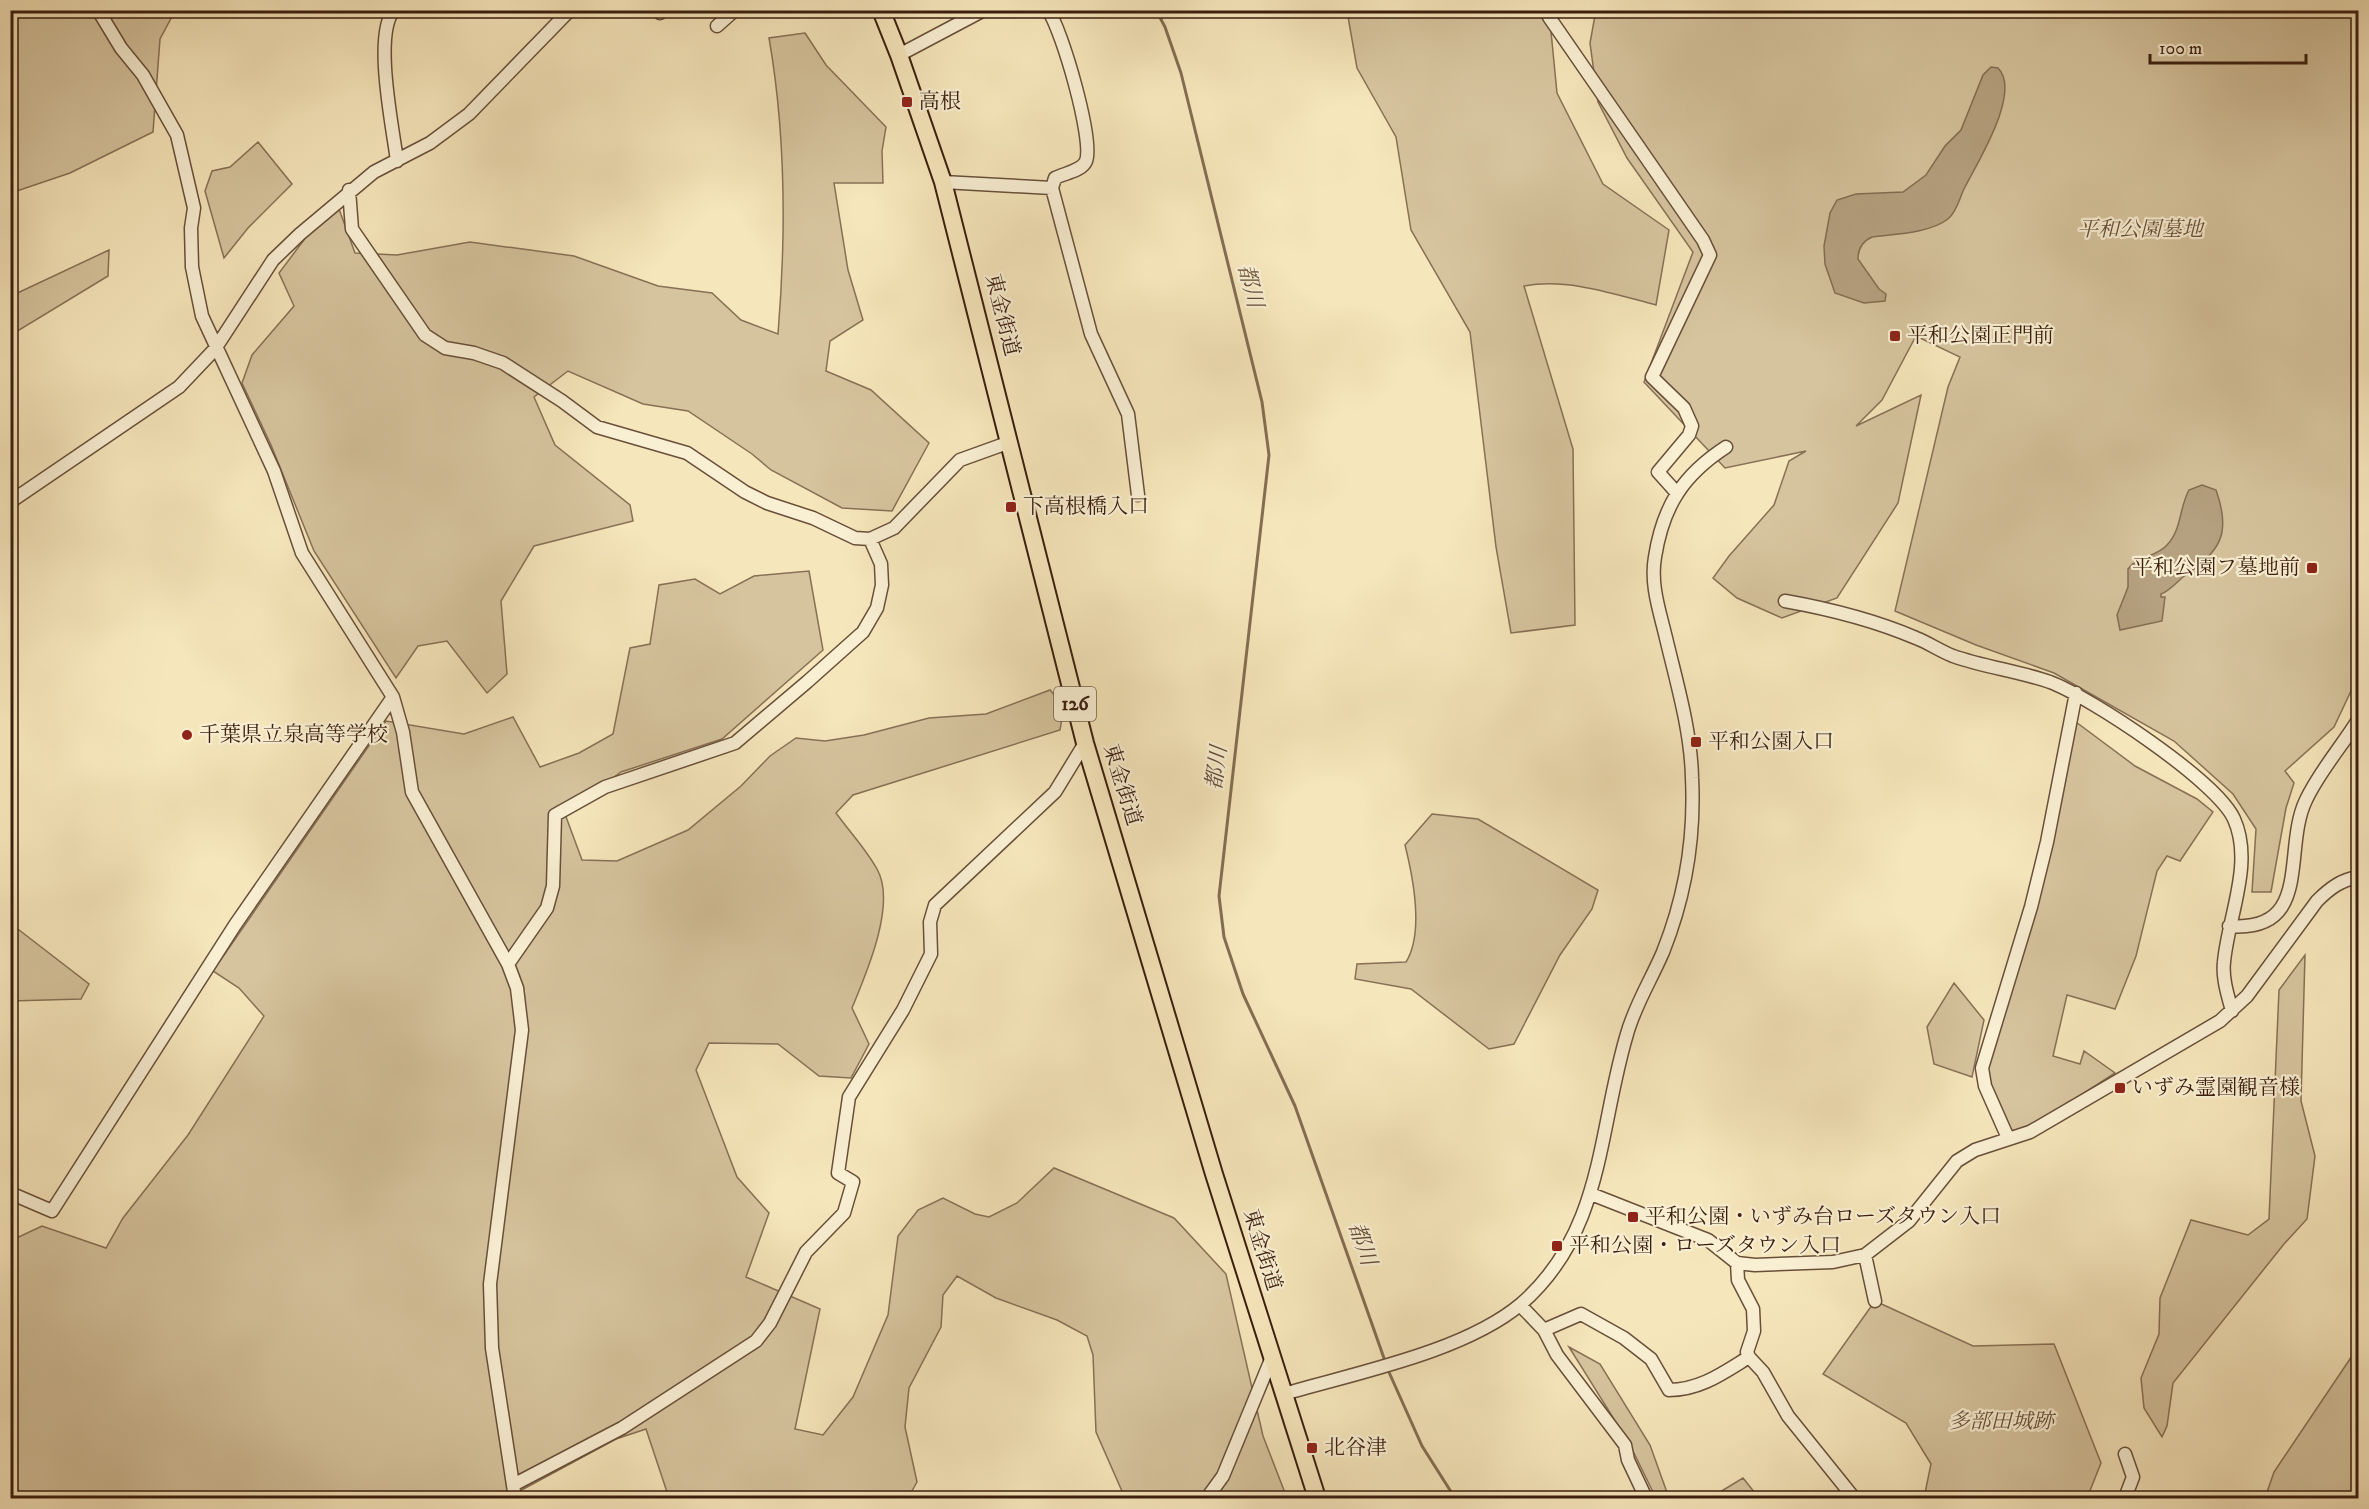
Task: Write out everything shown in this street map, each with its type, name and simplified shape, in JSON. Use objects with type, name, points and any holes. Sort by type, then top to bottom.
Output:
[{"type":"highway","name":"東金街道","points":[[881,10],[943,182],[1085,743],[1272,1358],[1317,1498]]},
{"type":"street","points":[[98,10],[121,48],[143,75],[177,135],[194,208],[191,228],[192,267],[202,316],[215,349],[274,471],[302,553],[316,578],[376,666],[393,697],[403,732],[412,792],[508,964],[517,988],[522,1030],[490,1284],[489,1322],[515,1498]]},
{"type":"street","points":[[394,10],[387,23],[384,66],[397,160]]},
{"type":"street","points":[[10,502],[179,387],[215,349],[273,260],[349,190],[374,172],[430,143],[469,114],[570,10]]},
{"type":"street","points":[[717,26],[735,10]]},
{"type":"street","points":[[899,55],[984,10]]},
{"type":"street","points":[[1048,10],[1064,51],[1087,136],[1087,159],[1082,167],[1055,178],[1052,188],[1091,334],[1128,414],[1138,495]]},
{"type":"street","points":[[1551,10],[1549,17],[1703,240],[1710,255],[1652,377],[1684,408],[1692,426],[1689,435],[1659,472],[1676,492]]},
{"type":"street","points":[[943,182],[1052,188]]},
{"type":"street","points":[[349,190],[352,229],[425,335],[436,345],[503,363],[606,432],[637,438],[687,453],[745,492],[767,503],[813,518],[855,538],[870,539],[894,528],[966,456],[1010,442]]},
{"type":"street","points":[[1284,1394],[1460,1340],[1520,1305],[1565,1251],[1581,1222],[1591,1194],[1619,1058],[1631,1018],[1663,951],[1685,878],[1690,852],[1693,809],[1688,738],[1654,589],[1654,560],[1665,517],[1676,492],[1709,458],[1726,447]]},
{"type":"street","points":[[508,964],[546,908],[553,886],[555,815],[605,787],[735,743],[807,682],[862,632],[877,608],[882,585],[881,564],[870,539]]},
{"type":"street","points":[[1785,601],[1870,621],[1918,638],[1953,656],[2009,669],[2076,693],[2192,772],[2219,798],[2234,818],[2240,841],[2242,860],[2223,964],[2232,1011]]},
{"type":"street","points":[[2008,1138],[1985,1086],[1982,1068],[2031,907],[2047,843],[2076,693]]},
{"type":"street","points":[[10,1193],[52,1211],[235,925],[393,697]]},
{"type":"street","points":[[2229,926],[2248,928],[2265,923],[2278,912],[2286,900],[2291,885],[2297,826],[2306,800],[2358,720]]},
{"type":"street","points":[[514,1484],[622,1428],[704,1377],[756,1341],[770,1323],[806,1252],[844,1213],[853,1182],[838,1173],[849,1097],[903,1010],[930,954],[930,922],[935,905],[1055,792],[1085,743]]},
{"type":"street","points":[[1591,1194],[1708,1240],[1737,1263],[1755,1265],[1833,1262],[1864,1255],[1910,1221],[1957,1161],[1975,1150],[2030,1132],[2206,1029],[2232,1011],[2247,996],[2329,889],[2342,881],[2358,877]]},
{"type":"street","points":[[1864,1255],[1875,1301]]},
{"type":"street","points":[[1737,1263],[1738,1280],[1753,1309],[1754,1331],[1747,1352],[1749,1357],[1763,1372],[1788,1416],[1854,1498]]},
{"type":"street","points":[[1520,1305],[1544,1330],[1557,1355],[1625,1445],[1628,1460],[1646,1498]]},
{"type":"street","points":[[1544,1330],[1581,1314],[1624,1338],[1651,1359],[1669,1390],[1684,1390],[1709,1381],[1749,1357]]},
{"type":"street","points":[[1207,1498],[1223,1476],[1272,1358]]},
{"type":"street","points":[[2125,1498],[2133,1477],[2126,1454]]},
{"type":"green space","name":"平和公園墓地","points":[[1596,10],[2358,11],[2358,676],[2334,727],[2285,771],[2294,783],[2286,808],[2271,892],[2252,892],[2256,829],[2233,794],[2174,741],[2054,673],[1976,645],[1895,611],[1948,387],[1960,357],[1916,336],[1882,400],[1856,426],[1921,395],[1898,503],[1837,598],[1782,618],[1737,598],[1713,578],[1729,556],[1774,505],[1789,461],[1806,451],[1725,468],[1644,382],[1693,252],[1627,158],[1598,102],[1590,43]]},
{"type":"green space","points":[[11,11],[175,11],[160,39],[153,132],[70,173],[11,193]]},
{"type":"green space","points":[[1347,11],[1549,11],[1557,93],[1603,184],[1669,230],[1656,305],[1574,286],[1541,284],[1524,286],[1573,449],[1575,625],[1511,633],[1496,547],[1470,332],[1411,230],[1396,137],[1357,68]]},
{"type":"green space","points":[[805,33],[826,65],[886,127],[882,151],[883,183],[834,183],[848,270],[863,320],[830,341],[826,371],[871,390],[929,443],[892,511],[842,508],[771,470],[752,454],[688,411],[643,404],[568,371],[534,397],[555,445],[630,505],[633,521],[534,546],[501,601],[507,674],[487,693],[447,641],[418,646],[396,678],[314,551],[271,445],[242,383],[252,355],[294,306],[279,273],[325,212],[339,209],[355,253],[397,255],[470,242],[574,256],[658,286],[712,293],[741,320],[778,334],[783,186],[779,112],[769,38]]},
{"type":"green space","points":[[258,142],[292,184],[248,228],[224,258],[205,191],[212,171],[230,167]]},
{"type":"green space","points":[[109,250],[108,276],[11,335],[11,296]]},
{"type":"green space","points":[[809,571],[823,650],[722,739],[621,772],[565,814],[582,860],[617,861],[688,830],[741,786],[770,756],[796,738],[825,741],[864,735],[929,718],[986,714],[1050,690],[1064,706],[1060,730],[853,795],[836,813],[877,869],[884,901],[877,939],[852,1008],[869,1044],[851,1078],[819,1076],[778,1044],[709,1043],[696,1070],[737,1177],[769,1213],[746,1277],[820,1309],[795,1429],[823,1435],[853,1397],[888,1315],[898,1236],[918,1210],[943,1198],[975,1214],[989,1217],[1017,1203],[1054,1168],[1174,1218],[1226,1274],[1263,1436],[1287,1498],[1125,1498],[1096,1432],[1093,1355],[1087,1336],[1057,1320],[996,1298],[957,1276],[943,1295],[941,1327],[909,1388],[905,1427],[917,1482],[908,1498],[669,1498],[646,1429],[616,1439],[507,1498],[11,1498],[10,1241],[42,1226],[106,1248],[123,1218],[188,1135],[264,1016],[239,988],[213,971],[386,721],[464,734],[513,717],[540,767],[579,753],[613,734],[630,648],[650,644],[659,585],[695,579],[720,594],[754,576]]},
{"type":"green space","points":[[2076,722],[2135,766],[2197,799],[2213,812],[2180,861],[2167,856],[2157,871],[2136,956],[2115,1009],[2067,995],[2053,1056],[2080,1064],[2084,1051],[2115,1073],[2044,1119],[2010,1133],[1992,1094],[1987,1066]]},
{"type":"green space","points":[[1432,814],[1478,819],[1598,890],[1592,909],[1560,955],[1514,1044],[1489,1049],[1411,989],[1355,979],[1357,964],[1406,962],[1415,936],[1416,921],[1414,888],[1405,845]]},
{"type":"green space","points":[[10,923],[89,984],[81,999],[11,1001]]},
{"type":"green space","points":[[2305,955],[2301,1101],[2315,1156],[2307,1219],[2284,1244],[2173,1383],[2167,1426],[2162,1437],[2144,1408],[2141,1378],[2159,1334],[2160,1298],[2191,1220],[2248,1235],[2269,1219],[2279,990]]},
{"type":"green space","points":[[1954,983],[1984,1020],[1972,1077],[1934,1064],[1927,1027]]},
{"type":"green space","name":"多部田城跡","points":[[1875,1301],[1973,1346],[2054,1344],[2101,1463],[2087,1498],[1924,1498],[1931,1464],[1906,1423],[1823,1374]]},
{"type":"green space","points":[[1569,1347],[1600,1364],[1650,1445],[1669,1498],[1656,1498],[1629,1443]]},
{"type":"green space","points":[[2358,1347],[2358,1498],[2265,1498],[2274,1472]]},
{"type":"green space","points":[[1743,1478],[1759,1498],[1710,1498]]},
{"type":"shaded area","points":[[1991,67],[1998,68],[2004,79],[2005,93],[2001,110],[1995,128],[1954,212],[1941,224],[1912,232],[1872,237],[1864,243],[1858,259],[1879,289],[1886,294],[1885,301],[1864,303],[1835,293],[1825,264],[1824,246],[1830,213],[1837,200],[1856,194],[1903,192],[1926,175],[1945,146],[1961,130],[1983,75]]},
{"type":"shaded area","points":[[2202,485],[2216,490],[2221,506],[2222,530],[2214,550],[2196,568],[2161,594],[2161,597],[2165,597],[2162,621],[2120,630],[2117,615],[2128,587],[2128,569],[2136,561],[2158,552],[2167,545],[2178,525],[2189,490]]},
{"type":"waterway","name":"都川","points":[[1156,10],[1165,27],[1181,73],[1262,402],[1269,455],[1219,896],[1224,937],[1243,994],[1295,1106],[1385,1361]]},
{"type":"waterway","name":"都川","points":[[1388,1370],[1422,1446],[1455,1498]]},
{"type":"place","name":"高根","points":[[907,102]]},
{"type":"place","name":"平和公園正門前","points":[[1895,336]]},
{"type":"place","name":"下高根橋入口","points":[[1011,507]]},
{"type":"place","name":"平和公園フ墓地前","points":[[2312,568]]},
{"type":"place","name":"千葉県立泉高等学校","points":[[187,735]]},
{"type":"place","name":"平和公園入口","points":[[1696,742]]},
{"type":"place","name":"いずみ霊園観音様","points":[[2120,1088]]},
{"type":"place","name":"平和公園・いずみ台ローズタウン入口","points":[[1633,1217]]},
{"type":"place","name":"平和公園・ローズタウン入口","points":[[1557,1246]]},
{"type":"place","name":"北谷津","points":[[1312,1448]]}]
